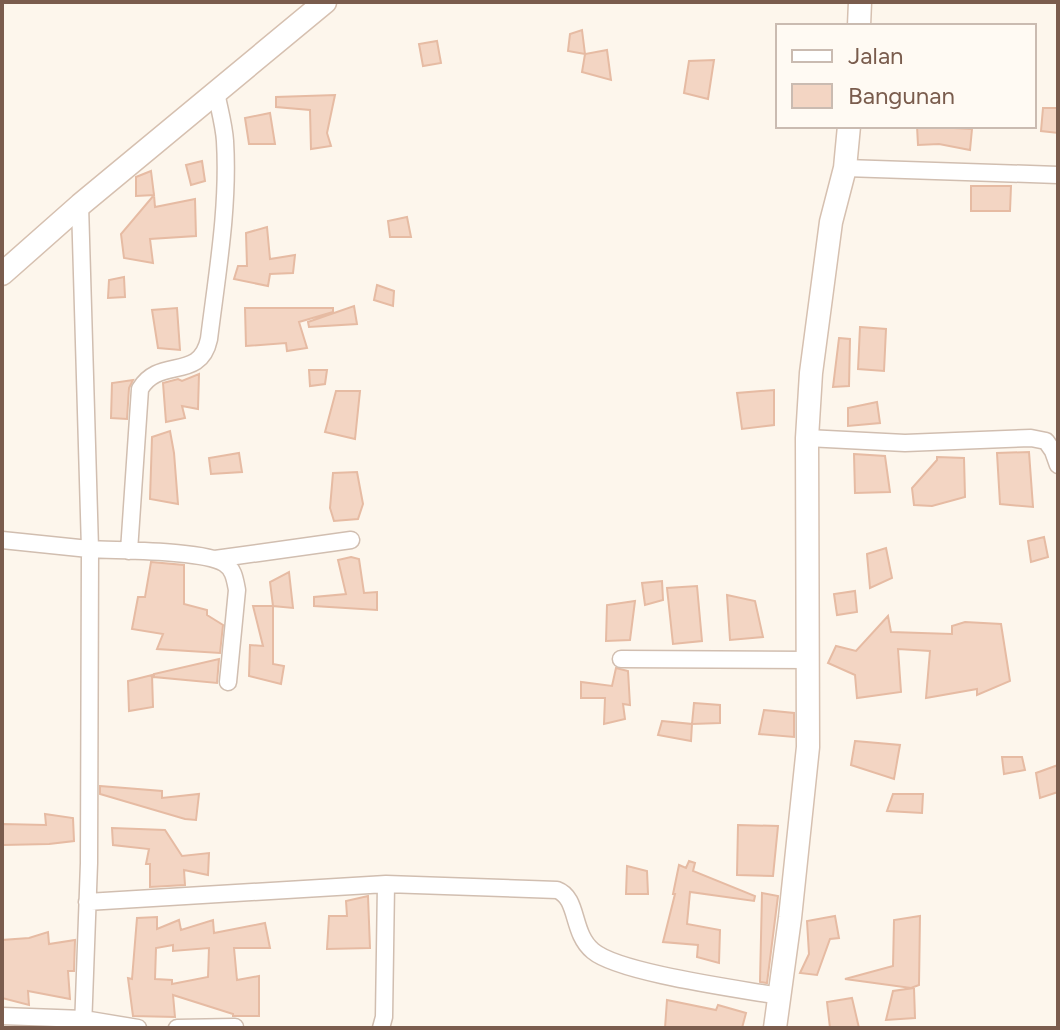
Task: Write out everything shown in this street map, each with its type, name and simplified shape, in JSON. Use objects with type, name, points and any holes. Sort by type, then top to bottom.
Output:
[{"type":"street","points":[[2,274],[80,205],[325,2]]},
{"type":"street","points":[[859,24],[860,2]]},
{"type":"street","points":[[129,551],[140,389],[151,375],[194,364],[206,352],[209,339],[225,175],[225,138],[216,92]]},
{"type":"street","points":[[775,1028],[808,747],[807,438],[811,373],[831,222],[845,168],[849,128]]},
{"type":"street","points":[[845,168],[1058,175]]},
{"type":"street","points":[[80,205],[90,549],[84,1024]]},
{"type":"street","points":[[807,438],[947,443],[1031,438],[1046,441],[1058,465]]},
{"type":"street","points":[[2,540],[215,559],[351,540]]},
{"type":"street","points":[[215,559],[230,568],[237,590],[228,682]]},
{"type":"street","points":[[621,659],[809,660]]},
{"type":"street","points":[[87,902],[386,884],[557,890],[570,899],[583,942],[603,959],[779,996]]},
{"type":"street","points":[[381,1028],[384,1017],[386,884]]},
{"type":"street","points":[[2,1016],[138,1028]]},
{"type":"street","points":[[177,1028],[235,1027]]},
{"type":"building","points":[[582,30],[585,54],[568,51],[570,34]]},
{"type":"building","points":[[437,41],[441,63],[423,66],[419,44]]},
{"type":"building","points":[[607,50],[611,80],[582,72],[585,54]]},
{"type":"building","points":[[714,60],[708,99],[684,93],[689,61]]},
{"type":"building","points":[[335,95],[327,133],[331,146],[311,149],[310,110],[276,107],[276,97]]},
{"type":"building","points":[[1043,108],[1058,108],[1058,133],[1041,131]]},
{"type":"building","points":[[270,113],[275,144],[249,144],[245,118]]},
{"type":"building","points":[[917,128],[972,129],[970,150],[939,144],[918,145]]},
{"type":"building","points":[[202,161],[205,181],[191,185],[186,165]]},
{"type":"building","points":[[151,171],[154,195],[136,196],[136,177]]},
{"type":"building","points":[[971,186],[1011,186],[1010,211],[971,211]]},
{"type":"building","points":[[154,195],[155,207],[195,199],[196,236],[150,239],[153,263],[124,258],[121,234]]},
{"type":"building","points":[[407,217],[411,237],[390,237],[388,221]]},
{"type":"building","points":[[267,227],[270,259],[295,255],[293,273],[270,274],[268,286],[234,279],[238,266],[247,266],[246,233]]},
{"type":"building","points":[[124,277],[125,297],[108,298],[109,280]]},
{"type":"building","points":[[377,285],[394,291],[393,306],[374,300]]},
{"type":"building","points":[[354,306],[357,324],[309,327],[308,322]]},
{"type":"building","points":[[177,308],[180,350],[158,348],[152,310]]},
{"type":"building","points":[[245,308],[333,308],[333,312],[299,322],[307,348],[287,351],[286,343],[246,346]]},
{"type":"building","points":[[860,327],[886,329],[884,371],[858,369]]},
{"type":"building","points":[[839,338],[850,339],[849,386],[833,387]]},
{"type":"building","points":[[309,370],[327,370],[325,384],[310,386]]},
{"type":"building","points":[[199,374],[198,409],[182,406],[185,418],[166,422],[163,383],[178,379],[182,381]]},
{"type":"building","points":[[133,380],[129,388],[127,419],[111,418],[112,383]]},
{"type":"building","points":[[774,390],[774,425],[742,429],[737,393]]},
{"type":"building","points":[[336,391],[360,391],[355,439],[325,432]]},
{"type":"building","points":[[877,402],[880,423],[848,426],[848,408]]},
{"type":"building","points":[[170,431],[178,504],[150,499],[152,437]]},
{"type":"building","points":[[1029,452],[1033,507],[1000,504],[997,453]]},
{"type":"building","points":[[239,453],[242,472],[211,474],[209,458]]},
{"type":"building","points":[[854,454],[885,456],[890,492],[855,493]]},
{"type":"building","points":[[937,457],[964,458],[965,497],[932,506],[914,505],[912,488]]},
{"type":"building","points":[[357,472],[363,504],[358,519],[334,521],[330,508],[333,473]]},
{"type":"building","points":[[1044,537],[1048,557],[1031,562],[1028,541]]},
{"type":"building","points":[[886,548],[892,578],[870,588],[867,554]]},
{"type":"building","points":[[359,559],[364,593],[377,592],[377,610],[314,606],[314,597],[346,594],[338,560]]},
{"type":"building","points":[[151,562],[184,565],[184,604],[207,610],[207,615],[223,625],[220,653],[157,649],[163,634],[132,629],[138,597],[145,597]]},
{"type":"building","points":[[289,572],[293,608],[273,606],[270,582]]},
{"type":"building","points":[[662,581],[663,600],[645,605],[642,583]]},
{"type":"building","points":[[697,586],[702,641],[673,644],[667,588]]},
{"type":"building","points":[[855,591],[857,612],[837,615],[834,594]]},
{"type":"building","points":[[727,595],[755,601],[763,637],[730,640]]},
{"type":"building","points":[[635,601],[630,640],[606,641],[607,605]]},
{"type":"building","points":[[253,606],[273,606],[273,664],[284,666],[281,684],[249,676],[250,645],[263,646]]},
{"type":"building","points":[[888,616],[891,632],[952,634],[952,626],[965,622],[1001,624],[1010,681],[977,695],[977,689],[926,698],[930,651],[898,649],[901,692],[857,698],[855,675],[828,663],[836,646],[856,651]]},
{"type":"building","points":[[219,659],[217,683],[154,677],[154,674]]},
{"type":"building","points":[[616,668],[628,671],[630,705],[623,704],[625,719],[604,724],[605,698],[581,698],[581,682],[612,686]]},
{"type":"building","points":[[152,675],[153,707],[129,711],[128,681]]},
{"type":"building","points":[[694,703],[720,705],[720,723],[692,724]]},
{"type":"building","points":[[764,710],[794,713],[794,737],[759,734]]},
{"type":"building","points":[[662,721],[692,724],[691,741],[658,735]]},
{"type":"building","points":[[855,741],[900,745],[894,779],[851,765]]},
{"type":"building","points":[[1002,757],[1022,757],[1025,770],[1004,774]]},
{"type":"building","points":[[1058,765],[1058,792],[1040,798],[1036,773]]},
{"type":"building","points":[[100,786],[162,791],[162,798],[199,794],[196,820],[100,794]]},
{"type":"building","points":[[893,794],[923,794],[922,813],[887,811]]},
{"type":"building","points":[[45,814],[73,818],[74,841],[3,845],[3,824],[46,825]]},
{"type":"building","points":[[738,825],[778,826],[773,876],[737,875]]},
{"type":"building","points":[[112,828],[165,830],[182,856],[209,853],[208,875],[184,870],[185,885],[150,887],[150,864],[146,864],[149,849],[113,845]]},
{"type":"building","points":[[689,861],[695,863],[693,871],[755,896],[754,901],[690,892],[687,924],[720,930],[719,963],[697,957],[698,945],[663,942],[679,865],[686,868]]},
{"type":"building","points":[[627,866],[647,871],[648,894],[626,894]]},
{"type":"building","points":[[762,893],[778,896],[767,983],[760,982]]},
{"type":"building","points":[[368,896],[370,948],[327,949],[329,916],[347,916],[346,901]]},
{"type":"building","points":[[835,916],[839,938],[830,939],[817,975],[800,973],[809,954],[807,921]]},
{"type":"building","points":[[920,916],[919,985],[911,988],[845,979],[893,966],[894,920]]},
{"type":"building","points":[[157,917],[157,929],[179,920],[181,930],[213,920],[214,933],[265,923],[270,948],[234,948],[237,980],[259,976],[259,1016],[233,1016],[173,995],[175,1017],[133,1016],[128,978],[132,979],[137,918]],"holes":[[[173,945],[173,951],[209,948],[208,977],[172,984],[172,980],[155,979],[156,948]]]},
{"type":"building","points":[[48,932],[49,944],[75,940],[74,971],[68,971],[70,999],[28,991],[29,1005],[2,998],[2,940],[29,938]]},
{"type":"building","points":[[914,988],[915,1018],[886,1020],[893,991]]},
{"type":"building","points":[[852,998],[859,1028],[830,1028],[827,1002]]},
{"type":"building","points":[[667,1000],[716,1010],[718,1005],[746,1013],[742,1028],[665,1028]]}]
